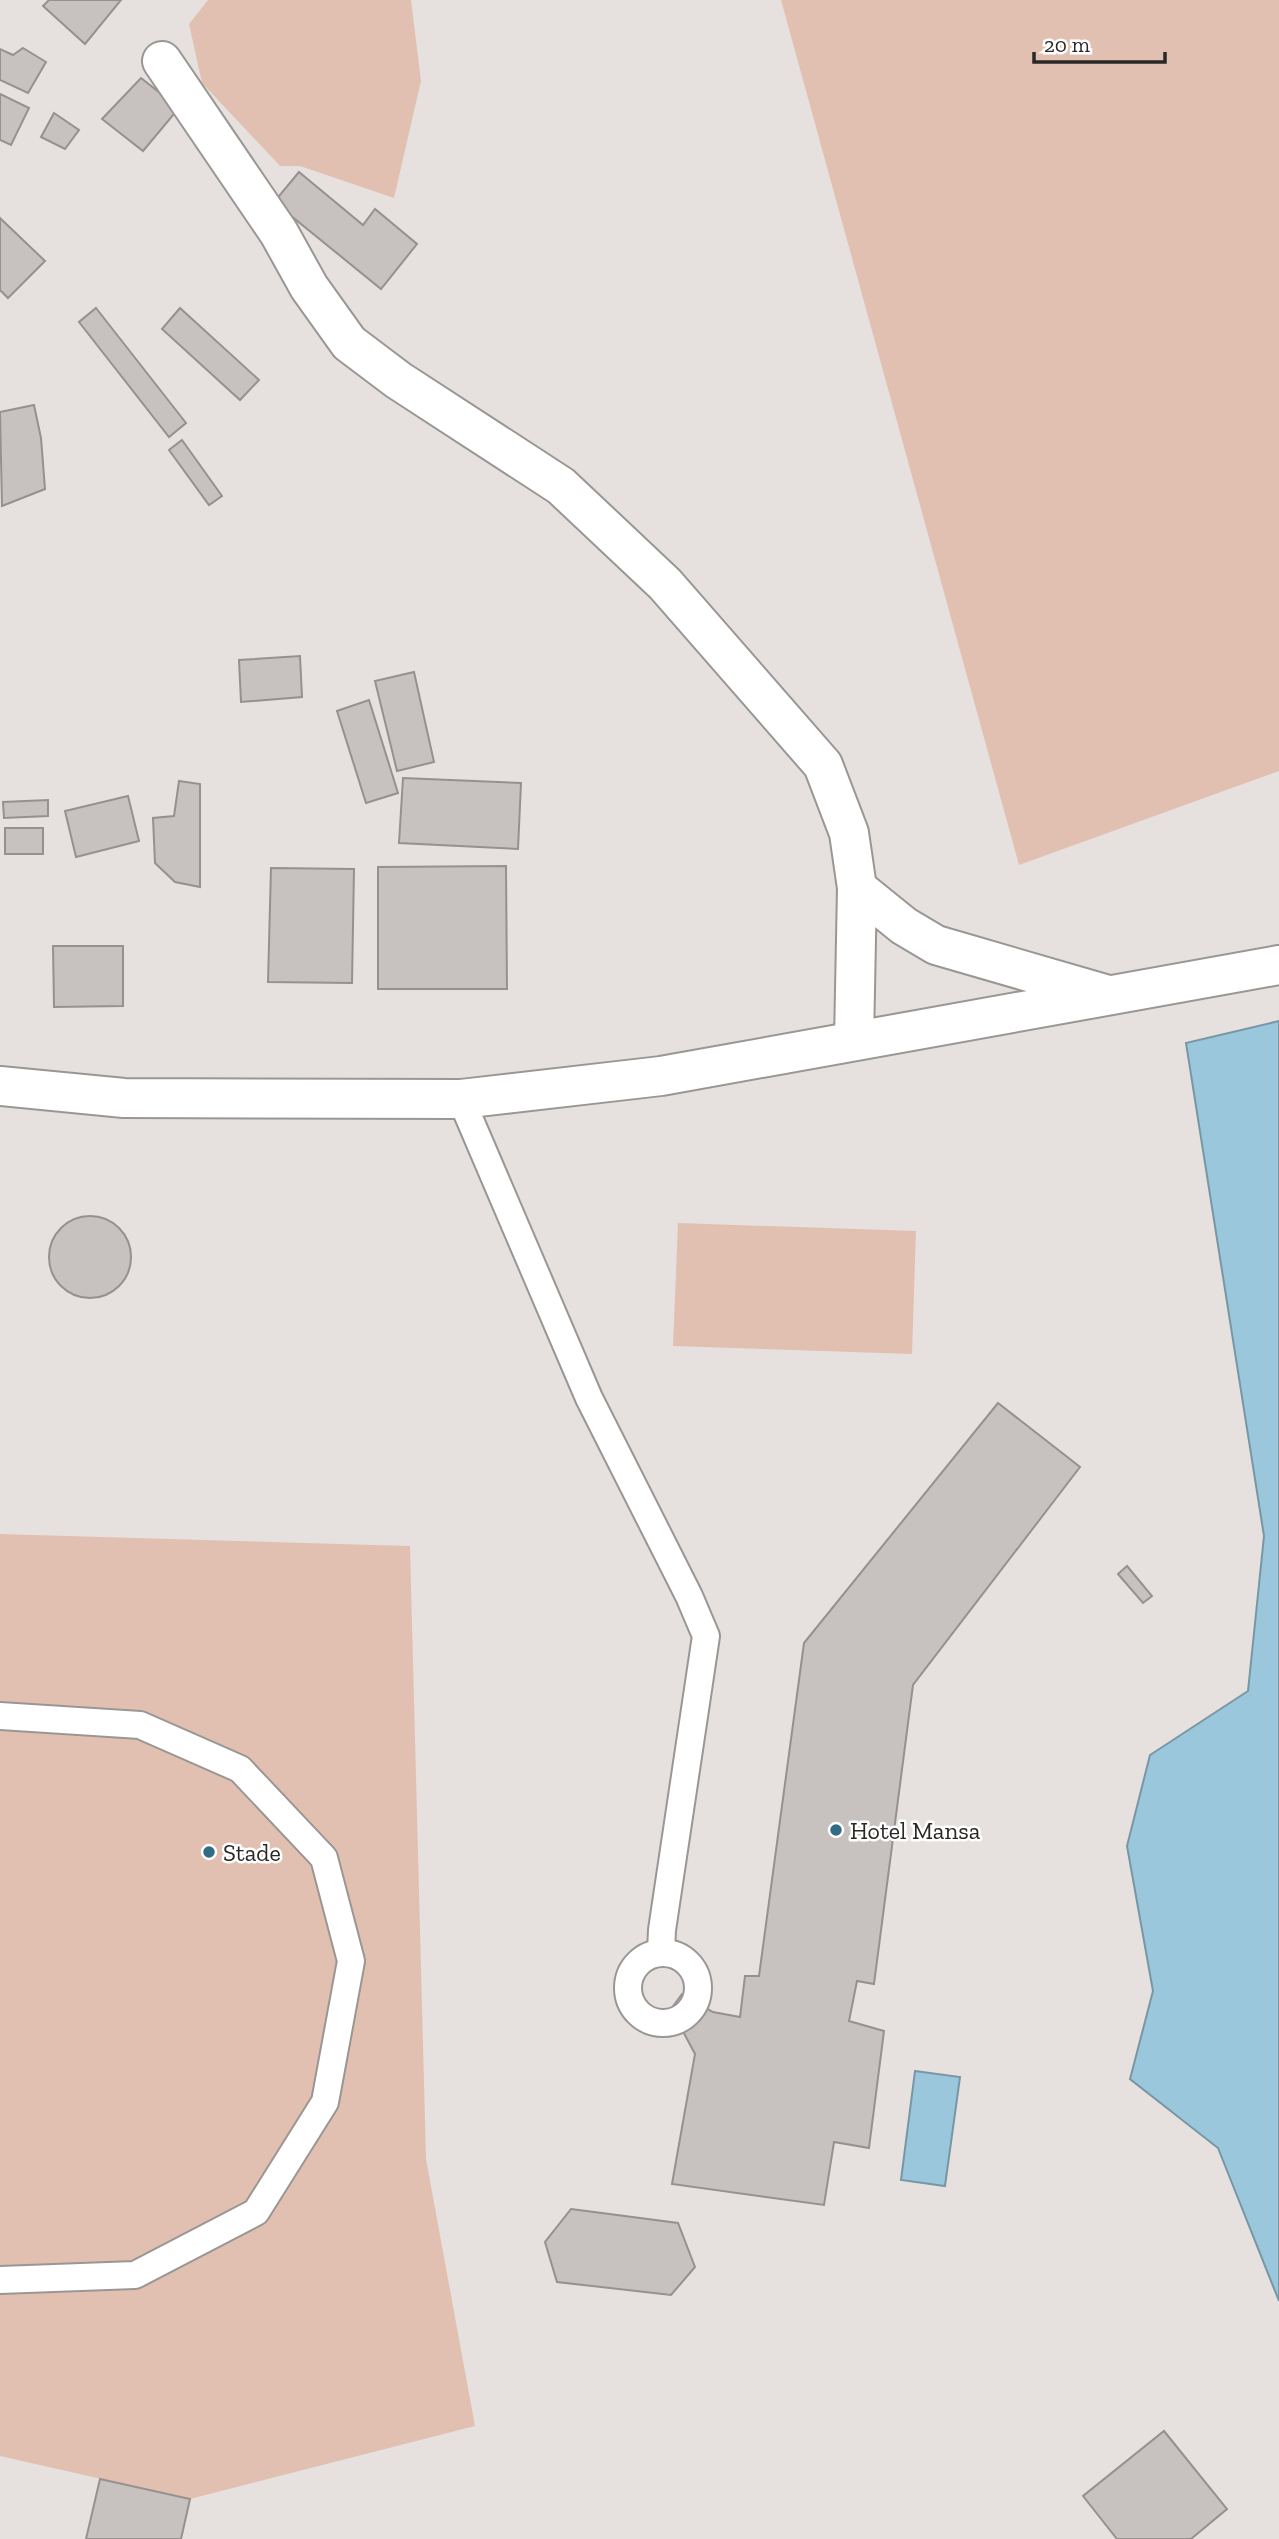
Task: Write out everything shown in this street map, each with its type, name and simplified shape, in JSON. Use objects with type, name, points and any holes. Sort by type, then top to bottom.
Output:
[{"type":"street","points":[[162,61],[279,233],[309,287],[349,343],[398,380],[561,486],[665,584],[823,765],[849,833],[857,888],[854,1041]]},
{"type":"street","points":[[857,888],[904,926],[936,944],[1108,995]]},
{"type":"street","points":[[0,1086],[124,1098],[461,1099],[661,1076],[1279,965]]},
{"type":"lane","points":[[461,1099],[589,1398],[689,1596],[706,1636],[662,1930],[662,1952]]},
{"type":"lane","points":[[0,1716],[140,1725],[240,1769],[324,1858],[351,1961],[325,2102],[256,2212],[135,2275],[0,2280]]},
{"type":"shaded area","points":[[208,0],[411,0],[421,81],[394,198],[300,166],[280,166],[202,83],[189,24]]},
{"type":"shaded area","points":[[781,0],[1279,0],[1279,771],[1019,865]]},
{"type":"shaded area","points":[[678,1223],[916,1231],[912,1354],[673,1346]]},
{"type":"shaded area","name":"Stade","points":[[0,1534],[410,1546],[426,2159],[475,2426],[190,2499],[0,2456]]},
{"type":"water","points":[[1279,1021],[1279,2301],[1218,2148],[1130,2079],[1153,1991],[1127,1846],[1150,1755],[1248,1691],[1264,1536],[1186,1043]]},
{"type":"water","points":[[915,2071],[960,2077],[945,2186],[901,2180]]},
{"type":"building","points":[[49,0],[121,0],[85,44],[43,6]]},
{"type":"building","points":[[23,48],[46,62],[28,93],[0,80],[0,49],[13,55]]},
{"type":"building","points":[[141,78],[179,108],[143,151],[102,119]]},
{"type":"building","points":[[0,94],[29,108],[11,145],[0,140]]},
{"type":"building","points":[[54,113],[79,130],[65,149],[41,137]]},
{"type":"building","points":[[299,172],[363,225],[375,209],[417,244],[381,289],[274,202]]},
{"type":"building","points":[[0,218],[45,261],[8,298],[0,290]]},
{"type":"building","points":[[96,308],[186,423],[169,437],[79,322]]},
{"type":"building","points":[[180,308],[259,380],[240,400],[162,329]]},
{"type":"building","points":[[34,405],[41,438],[45,489],[2,506],[0,412]]},
{"type":"building","points":[[182,440],[222,496],[209,505],[169,450]]},
{"type":"building","points":[[300,656],[302,697],[241,702],[239,660]]},
{"type":"building","points":[[414,672],[434,762],[397,771],[375,681]]},
{"type":"building","points":[[369,700],[398,793],[366,803],[337,711]]},
{"type":"building","points":[[403,778],[521,783],[518,849],[399,843]]},
{"type":"building","points":[[179,781],[200,784],[200,887],[175,882],[155,863],[153,818],[174,816]]},
{"type":"building","points":[[128,796],[139,841],[76,857],[65,811]]},
{"type":"building","points":[[48,800],[48,816],[4,818],[3,802]]},
{"type":"building","points":[[5,828],[43,828],[43,854],[5,854]]},
{"type":"building","points":[[506,866],[507,989],[378,989],[378,867]]},
{"type":"building","points":[[271,868],[354,869],[352,983],[268,982]]},
{"type":"building","points":[[53,946],[123,946],[123,1006],[54,1007]]},
{"type":"building","points":[[90,1216],[106,1219],[119,1228],[128,1241],[131,1257],[128,1273],[119,1286],[106,1295],[90,1298],[74,1295],[61,1286],[52,1273],[49,1257],[52,1241],[61,1228],[74,1219]]},
{"type":"building","name":"Hotel Mansa","points":[[998,1403],[1080,1467],[913,1685],[874,1984],[857,1981],[849,2021],[884,2031],[869,2148],[834,2142],[824,2205],[672,2184],[695,2054],[671,2009],[682,1994],[713,2012],[740,2017],[745,1976],[759,1976],[804,1643]]},
{"type":"building","points":[[1127,1566],[1152,1596],[1143,1603],[1118,1574]]},
{"type":"building","points":[[571,2209],[678,2223],[695,2267],[671,2295],[557,2282],[545,2242]]},
{"type":"building","points":[[1164,2431],[1227,2509],[1191,2539],[1117,2539],[1083,2496]]},
{"type":"building","points":[[100,2479],[190,2499],[181,2539],[86,2539]]},
{"type":"place","name":"Hotel Mansa","points":[[836,1830]]},
{"type":"place","name":"Stade","points":[[209,1852]]}]
